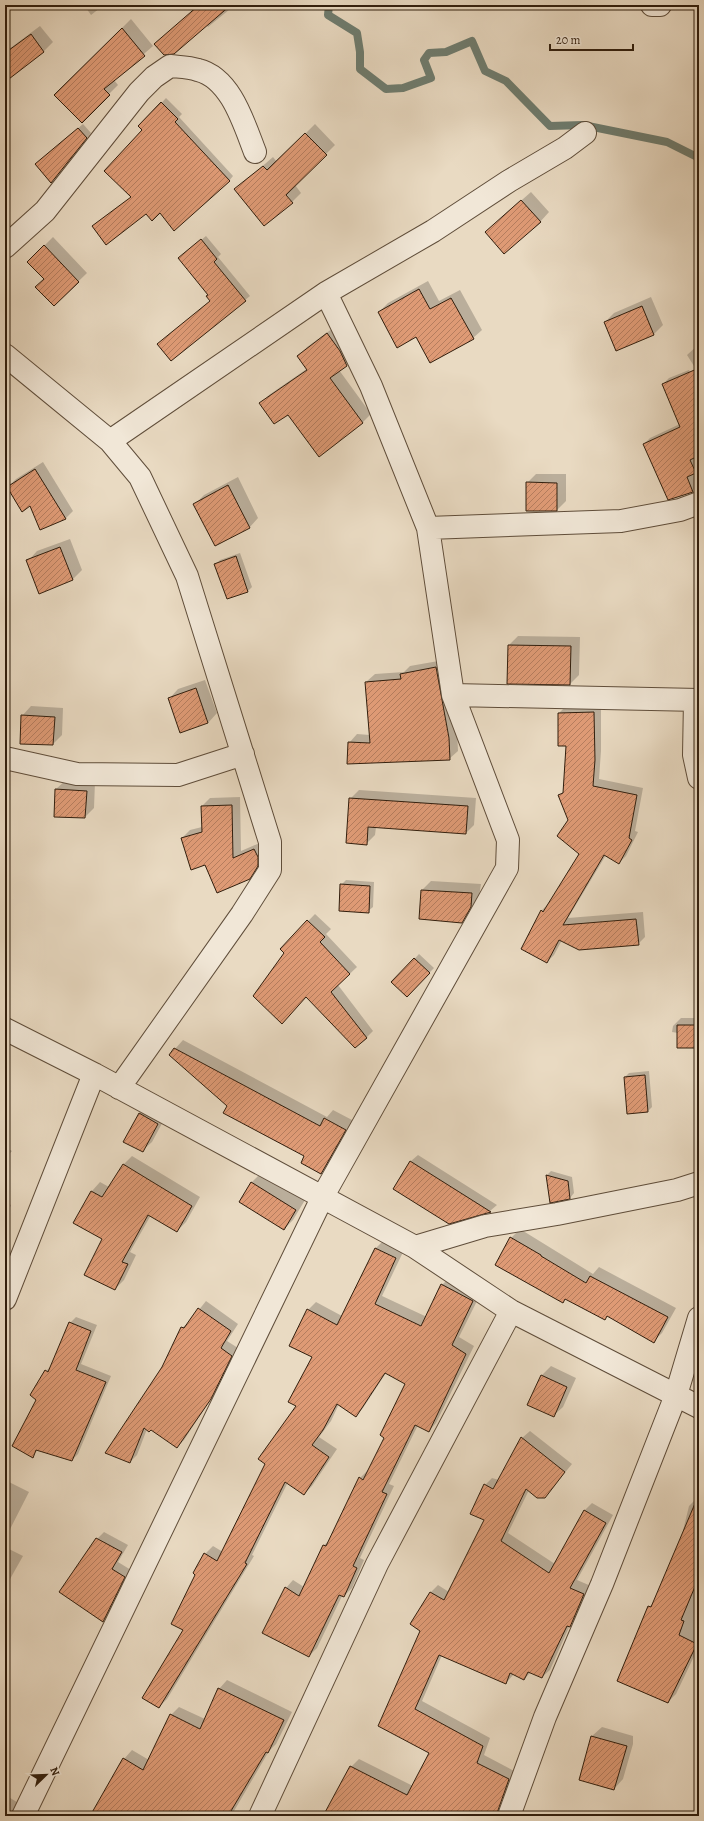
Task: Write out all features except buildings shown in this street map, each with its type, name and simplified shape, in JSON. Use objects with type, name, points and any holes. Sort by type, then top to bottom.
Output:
[{"type":"street","points":[[652,5],[660,5]]},
{"type":"street","points":[[5,247],[45,211],[139,92],[154,77],[170,66],[200,70],[213,78],[227,92],[239,109],[255,152]]},
{"type":"street","points":[[110,442],[326,292],[433,231],[509,181],[565,148],[585,133]]},
{"type":"street","points":[[23,1816],[323,1196],[507,868],[508,840],[453,695],[428,528],[371,386],[326,292]]},
{"type":"street","points":[[5,355],[110,442],[140,477],[187,576],[270,842],[270,870],[242,914],[119,1088]]},
{"type":"street","points":[[428,528],[621,521],[680,510],[699,502]]},
{"type":"street","points":[[453,695],[697,700],[694,755],[699,778]]},
{"type":"street","points":[[5,758],[77,774],[178,776],[243,754]]},
{"type":"street","points":[[5,1029],[94,1074],[323,1196],[414,1247],[511,1312],[699,1407]]},
{"type":"street","points":[[5,1299],[94,1074]]},
{"type":"street","points":[[414,1247],[485,1226],[677,1190],[699,1183]]},
{"type":"street","points":[[260,1816],[377,1564],[511,1312]]},
{"type":"street","points":[[509,1816],[545,1717],[602,1584],[676,1395],[699,1318]]},
{"type":"waterway","points":[[329,5],[328,15],[357,33],[360,52],[360,69],[386,89],[403,88],[431,78],[424,60],[429,53],[446,52],[472,41],[485,71],[506,81],[550,126],[583,125],[667,142],[699,158]]}]
